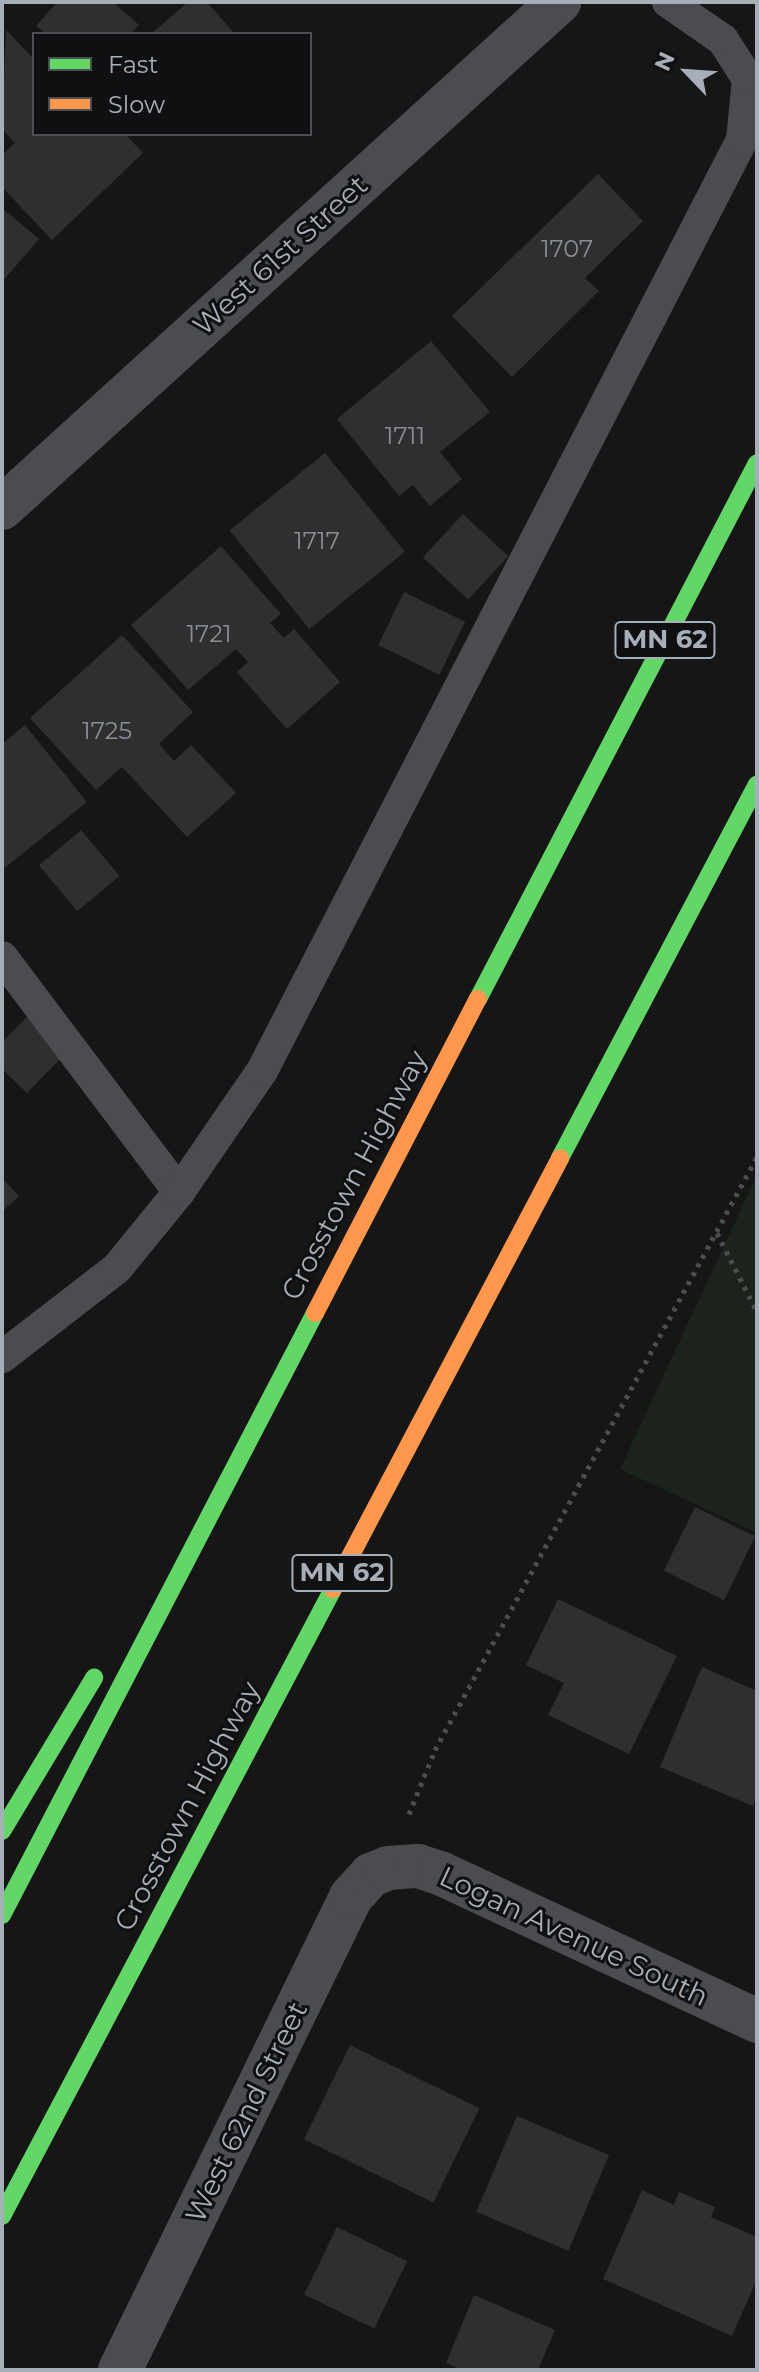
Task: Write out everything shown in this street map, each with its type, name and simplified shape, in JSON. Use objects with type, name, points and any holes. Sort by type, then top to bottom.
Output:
[{"type":"highway","name":"Crosstown Highway","points":[[2,1915],[757,463]]},
{"type":"highway","name":"Crosstown Highway","points":[[5,2213],[757,785]]},
{"type":"highway","points":[[149,1587],[305,1330]]},
{"type":"highway","points":[[2,1831],[108,1655]]},
{"type":"street","name":"West 61st Street","points":[[2,508],[534,8]]},
{"type":"street","name":"Logan Avenue South","points":[[388,1868],[418,1866],[440,1873],[757,2021]]},
{"type":"street","name":"West 62nd Street","points":[[120,2370],[351,1897],[371,1875],[388,1868]]},
{"type":"lane","points":[[2,1357],[117,1268],[179,1192],[262,1071],[742,140],[748,79],[723,40],[668,2]]},
{"type":"lane","points":[[2,957],[179,1192]]},
{"type":"path","points":[[388,1868],[435,1750],[757,1157]]},
{"type":"path","points":[[717,1232],[757,1312]]},
{"type":"shaded area","points":[[757,1175],[757,1533],[620,1469]]},
{"type":"building","points":[[57,2],[113,2],[139,25],[132,32],[44,32],[36,26]]},
{"type":"building","points":[[188,2],[207,2],[233,32],[153,32]]},
{"type":"building","points":[[6,30],[32,57],[32,136],[127,136],[143,153],[52,240],[2,187],[2,155],[15,143],[2,129]]},
{"type":"building","points":[[598,174],[643,221],[585,278],[599,291],[512,377],[452,316]]},
{"type":"building","points":[[2,208],[39,239],[2,282]]},
{"type":"building","points":[[431,341],[490,412],[440,452],[462,479],[430,506],[413,485],[399,496],[337,419]]},
{"type":"building","points":[[325,453],[405,552],[309,629],[229,530]]},
{"type":"building","points":[[463,514],[508,556],[468,599],[423,557]]},
{"type":"building","points":[[221,546],[281,614],[270,623],[284,638],[294,629],[340,682],[287,729],[237,672],[248,662],[236,649],[188,690],[131,625]]},
{"type":"building","points":[[404,592],[465,622],[439,675],[378,645]]},
{"type":"building","points":[[122,635],[193,712],[159,744],[174,761],[191,745],[236,793],[187,837],[122,767],[96,790],[30,718]]},
{"type":"building","points":[[25,725],[87,802],[2,870],[2,744]]},
{"type":"building","points":[[81,830],[120,876],[77,911],[39,865]]},
{"type":"building","points":[[30,1014],[68,1051],[27,1093],[2,1069],[2,1042]]},
{"type":"building","points":[[2,1178],[19,1196],[2,1212]]},
{"type":"building","points":[[695,1507],[755,1536],[724,1600],[664,1571]]},
{"type":"building","points":[[558,1599],[677,1656],[629,1754],[548,1715],[564,1683],[526,1665]]},
{"type":"building","points":[[702,1667],[757,1691],[757,1795],[753,1806],[660,1767]]},
{"type":"building","points":[[350,2045],[479,2108],[433,2202],[304,2139]]},
{"type":"building","points":[[517,2116],[609,2155],[568,2251],[476,2212]]},
{"type":"building","points":[[642,2190],[674,2205],[679,2192],[715,2207],[711,2217],[757,2237],[757,2279],[732,2336],[603,2279]]},
{"type":"building","points":[[337,2227],[407,2261],[374,2329],[304,2294]]},
{"type":"building","points":[[474,2295],[555,2330],[538,2370],[462,2370],[446,2363]]},
{"type":"traffic: fast","points":[[478,999],[757,463]]},
{"type":"traffic: fast","points":[[560,1158],[757,785]]},
{"type":"traffic: fast","points":[[2,1915],[315,1313]]},
{"type":"traffic: fast","points":[[2,2216],[333,1589]]},
{"type":"traffic: fast","points":[[2,1831],[94,1678]]},
{"type":"traffic: slow","points":[[315,1313],[478,999]]},
{"type":"traffic: slow","points":[[333,1589],[560,1158]]}]
